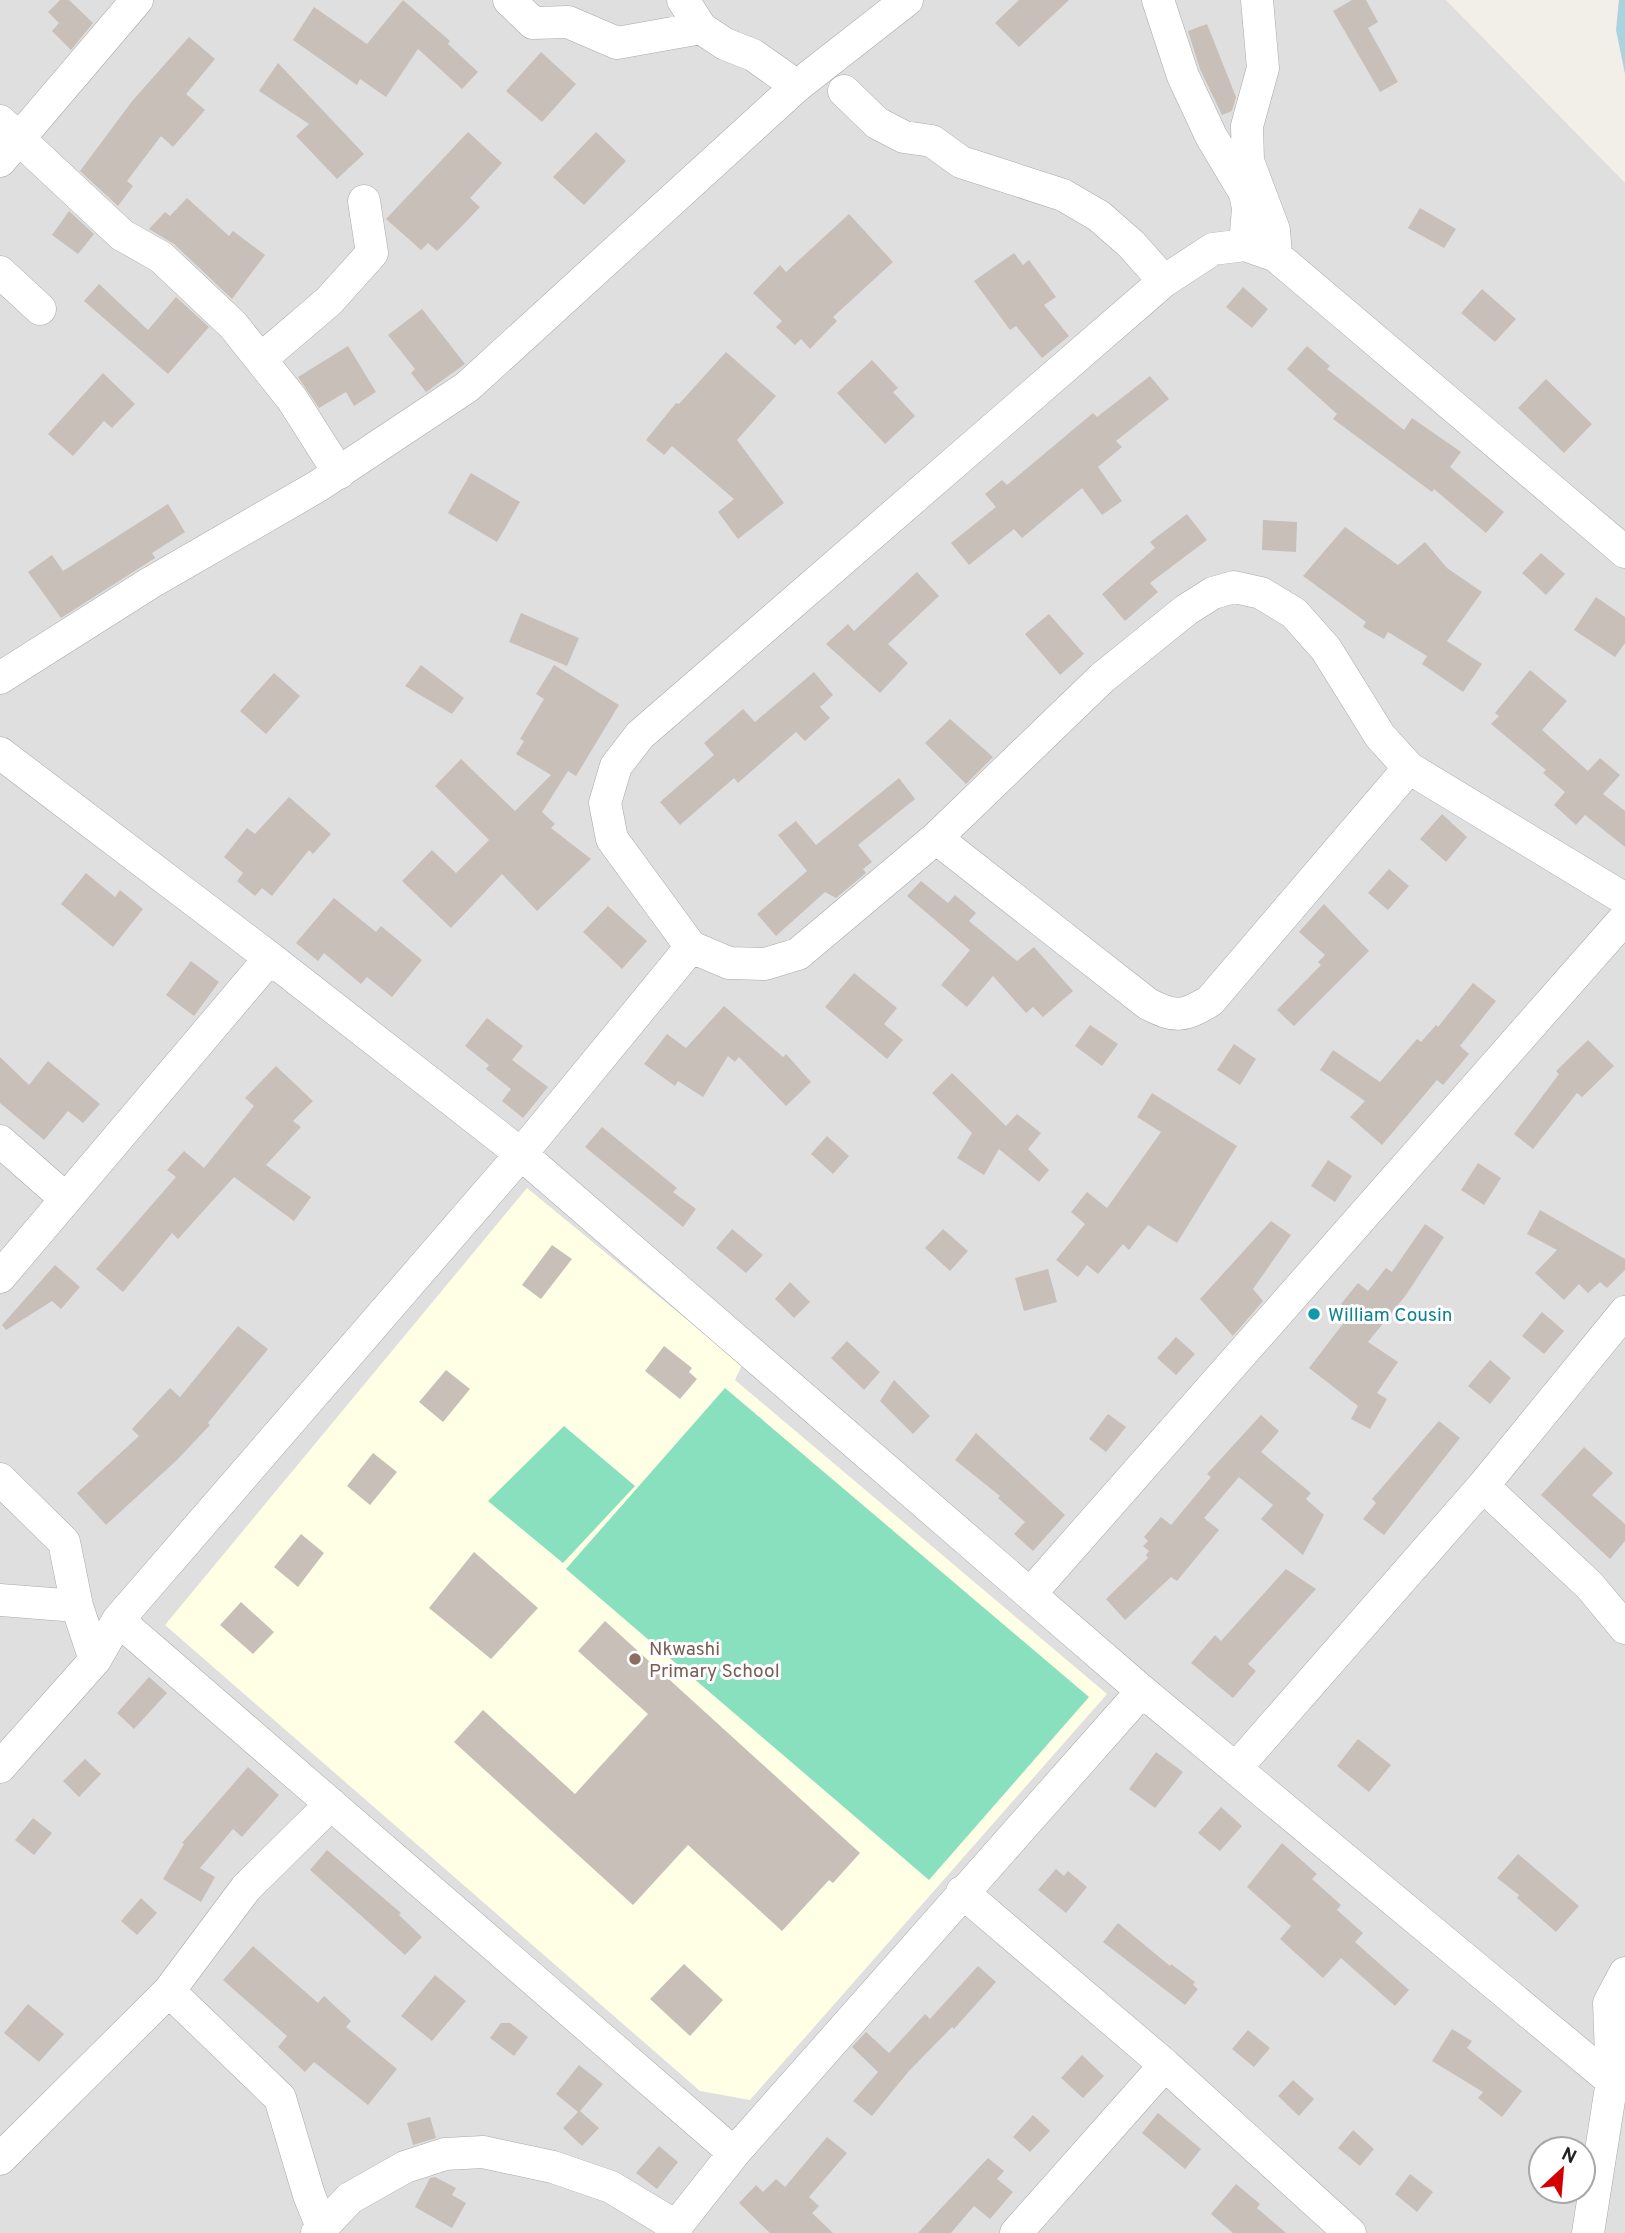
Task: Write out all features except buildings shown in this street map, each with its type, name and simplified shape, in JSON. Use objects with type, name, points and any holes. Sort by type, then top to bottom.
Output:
[{"type":"street","points":[[137,0],[6,140],[122,235],[161,257],[197,289],[261,359],[292,399],[339,472]]},
{"type":"street","points":[[509,0],[533,23],[568,22],[617,43],[701,28]]},
{"type":"street","points":[[682,0],[701,28],[725,44],[753,55],[797,86]]},
{"type":"street","points":[[0,678],[150,583],[339,472],[467,387],[797,86],[907,0]]},
{"type":"street","points":[[1158,0],[1189,88],[1211,136],[1245,193],[1248,208],[1245,244]]},
{"type":"street","points":[[1257,0],[1263,68],[1247,126],[1248,160],[1274,230],[1276,256]]},
{"type":"street","points":[[844,91],[877,124],[904,137],[932,141],[961,162],[1063,195],[1099,216],[1131,244],[1164,281]]},
{"type":"street","points":[[261,359],[329,301],[372,253],[365,201]]},
{"type":"street","points":[[1625,552],[1276,256],[1245,244],[1213,249],[1164,281],[640,735],[616,766],[606,803],[612,839],[691,947],[729,963],[765,964],[798,954],[936,838],[1101,678],[1186,610],[1213,593],[1234,587],[1261,593],[1294,613],[1326,649],[1380,736],[1409,768],[1625,899]]},
{"type":"street","points":[[0,272],[40,309]]},
{"type":"street","points":[[0,754],[270,958],[521,1154],[1142,1691],[1237,1767],[1612,2081]]},
{"type":"street","points":[[936,838],[1148,1004],[1169,1014],[1188,1014],[1210,1001],[1409,768]]},
{"type":"street","points":[[1031,1593],[1625,918]]},
{"type":"street","points":[[0,1767],[95,1660],[118,1620],[521,1154],[691,947]]},
{"type":"street","points":[[0,1277],[270,958]]},
{"type":"street","points":[[0,1141],[66,1199]]},
{"type":"street","points":[[1237,1767],[1483,1486],[1621,1322]]},
{"type":"street","points":[[0,1479],[64,1542],[77,1606],[95,1660]]},
{"type":"street","points":[[1483,1486],[1590,1586],[1625,1628]]},
{"type":"street","points":[[0,1600],[77,1606]]},
{"type":"street","points":[[118,1620],[734,2153]]},
{"type":"street","points":[[169,1991],[280,2098],[320,2230],[350,2198],[405,2167],[445,2154],[484,2152],[553,2167],[611,2187],[674,2230],[734,2153],[1142,1691]]},
{"type":"street","points":[[0,2158],[169,1991],[246,1888],[331,1804]]},
{"type":"street","points":[[962,1892],[1165,2065],[1350,2233]]},
{"type":"street","points":[[1588,2233],[1612,2081],[1609,2003],[1625,1973]]},
{"type":"street","points":[[1023,2229],[1165,2065]]},
{"type":"shaded area","points":[[0,0],[1446,0],[1625,183],[1625,2233],[0,2233]]},
{"type":"shaded area","name":"Nkwashi Primary School","points":[[527,1188],[742,1365],[735,1380],[1107,1694],[750,2100],[700,2091],[165,1625]]},
{"type":"green space","points":[[725,1388],[1089,1697],[929,1880],[566,1569]]},
{"type":"green space","points":[[564,1426],[635,1486],[563,1563],[488,1501]]},
{"type":"water","points":[[1619,0],[1625,0],[1625,74],[1616,30]]},
{"type":"place","name":"William Cousin","points":[[1314,1314]]},
{"type":"place","name":"Nkwashi Primary School","points":[[635,1659]]}]
